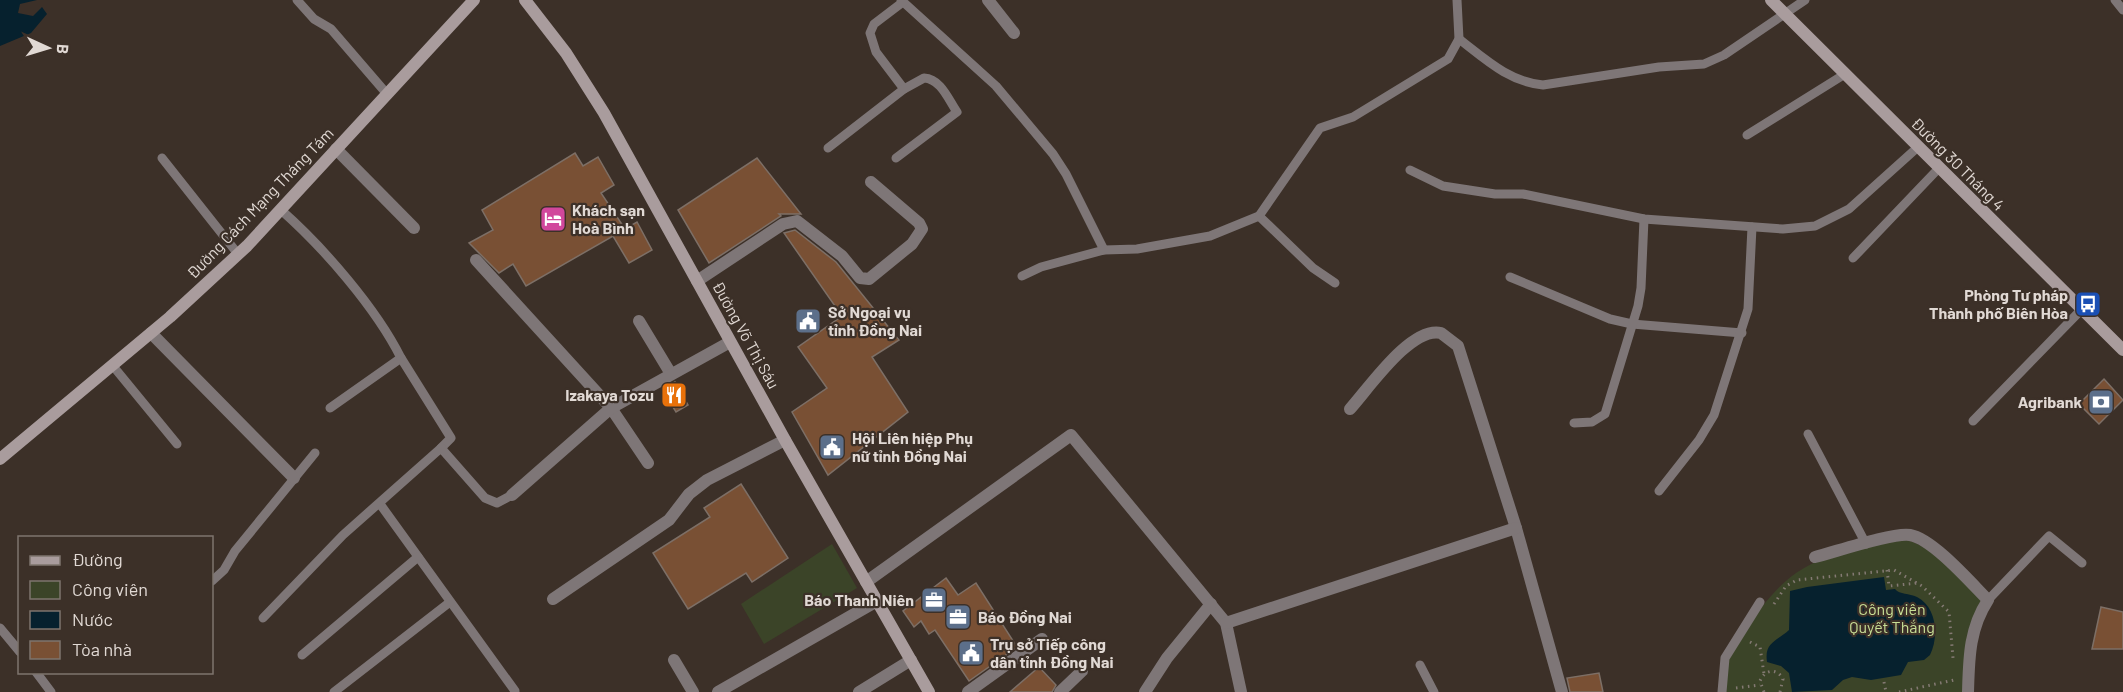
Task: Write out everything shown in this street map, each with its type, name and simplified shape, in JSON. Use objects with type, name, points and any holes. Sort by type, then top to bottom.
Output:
[{"type":"main road","name":"Đường Cách Mạng Tháng Tám","points":[[0,459],[113,366],[238,254],[474,0]]},
{"type":"main road","name":"Đường Võ Thị Sáu","points":[[525,0],[581,75],[785,440],[930,692]]},
{"type":"main road","name":"Đường 30 Tháng 4","points":[[1771,0],[2123,350]]},
{"type":"street","points":[[988,0],[1014,33]]},
{"type":"street","points":[[336,149],[414,228]]},
{"type":"street","points":[[697,281],[783,224],[797,221],[842,256],[860,278],[869,279],[912,244],[922,229],[919,223],[872,182]]},
{"type":"street","points":[[476,260],[610,408],[648,463]]},
{"type":"street","points":[[639,321],[670,374]]},
{"type":"street","points":[[1350,409],[1411,342],[1422,334],[1435,332],[1458,346],[1516,528],[1562,692]]},
{"type":"street","points":[[151,333],[294,478]]},
{"type":"street","points":[[512,495],[610,408],[730,342]]},
{"type":"street","points":[[866,582],[1071,435],[1226,624],[1241,692]]},
{"type":"street","points":[[553,599],[669,520],[690,494],[707,480],[785,440]]},
{"type":"street","points":[[1226,624],[1516,528]]},
{"type":"street","points":[[1815,557],[1903,535],[1916,537],[1941,556],[1988,600],[1977,616],[1971,636],[1968,692]]},
{"type":"street","points":[[718,692],[877,601]]},
{"type":"street","points":[[1145,692],[1167,658],[1211,604]]},
{"type":"street","points":[[968,692],[1042,639]]},
{"type":"street","points":[[674,660],[693,692]]},
{"type":"street","points":[[859,692],[911,660]]},
{"type":"street","points":[[1060,692],[1082,671]]},
{"type":"lane","points":[[297,0],[314,19],[331,28],[387,94]]},
{"type":"lane","points":[[1022,276],[1041,267],[1104,250],[1183,242],[1227,230],[1258,216],[1320,128],[1353,117],[1434,70],[1454,53],[1459,39],[1457,0]]},
{"type":"lane","points":[[1459,39],[1512,78],[1526,84],[1543,85],[1659,67],[1704,64],[1724,55],[1805,0]]},
{"type":"lane","points":[[2115,0],[2123,10]]},
{"type":"lane","points":[[904,89],[876,52],[870,33],[874,24],[902,1],[996,86],[1039,141],[1053,154],[1066,174],[1104,250]]},
{"type":"lane","points":[[1747,135],[1845,74]]},
{"type":"lane","points":[[828,148],[904,89],[924,78],[932,79],[940,86],[957,112],[896,158]]},
{"type":"lane","points":[[1410,170],[1443,186],[1495,194],[1523,194],[1644,219],[1752,227],[1803,228],[1831,219],[1850,209],[1918,147]]},
{"type":"lane","points":[[162,158],[238,254]]},
{"type":"lane","points":[[1853,258],[1939,168]]},
{"type":"lane","points":[[263,618],[343,535],[452,438],[381,325],[309,235],[281,210]]},
{"type":"lane","points":[[1258,216],[1313,268],[1335,283]]},
{"type":"lane","points":[[1574,423],[1592,422],[1605,414],[1641,288],[1644,219]]},
{"type":"lane","points":[[1659,491],[1707,429],[1742,333],[1751,280],[1752,227]]},
{"type":"lane","points":[[1510,277],[1610,319],[1632,324],[1742,333]]},
{"type":"lane","points":[[1973,421],[2081,310]]},
{"type":"lane","points":[[330,408],[401,358]]},
{"type":"lane","points":[[113,366],[177,444]]},
{"type":"lane","points":[[1808,434],[1866,544]]},
{"type":"lane","points":[[441,448],[485,498],[497,503],[512,495]]},
{"type":"lane","points":[[213,579],[224,570],[235,551],[315,453]]},
{"type":"lane","points":[[380,504],[515,691]]},
{"type":"lane","points":[[1988,600],[2049,536],[2082,563]]},
{"type":"lane","points":[[302,655],[418,556]]},
{"type":"lane","points":[[334,692],[450,602]]},
{"type":"lane","points":[[1722,692],[1725,658],[1760,602]]},
{"type":"lane","points":[[0,628],[18,650]]},
{"type":"lane","points":[[1420,665],[1434,692]]},
{"type":"lane","points":[[38,674],[51,692]]},
{"type":"path","points":[[1887,570],[1889,586],[1918,583]]},
{"type":"path","points":[[1771,608],[1790,582],[1887,570],[1901,573],[1918,583],[1949,612],[1954,680],[1899,692]]},
{"type":"path","points":[[1747,648],[1755,633]]},
{"type":"path","points":[[1750,642],[1760,647],[1764,674],[1760,685],[1764,692]]},
{"type":"path","points":[[1764,674],[1775,671],[1781,676],[1784,683],[1780,692]]},
{"type":"path","points":[[1884,682],[1886,692]]},
{"type":"path","points":[[1736,683],[1736,690],[1760,685]]},
{"type":"green space","name":"Công viên Quyết Thắng","points":[[1903,540],[1913,542],[1935,555],[1957,574],[1982,602],[1968,634],[1964,692],[1726,692],[1727,664],[1732,650],[1768,599],[1784,583],[1800,570],[1817,561],[1856,549]]},
{"type":"green space","points":[[832,544],[857,588],[764,644],[741,604]]},
{"type":"water","points":[[0,0],[37,0],[20,4],[18,13],[33,16],[42,7],[47,14],[31,33],[0,46]]},
{"type":"water","points":[[1884,577],[1886,590],[1895,589],[1917,597],[1929,608],[1935,631],[1935,640],[1930,655],[1924,660],[1908,662],[1901,675],[1871,680],[1852,677],[1843,680],[1832,690],[1792,692],[1789,673],[1781,666],[1767,662],[1769,646],[1789,630],[1790,591]]},
{"type":"building","name":"Khách sạn Hoà Bình","points":[[575,153],[583,166],[598,157],[614,185],[601,193],[625,229],[637,222],[652,250],[629,263],[613,236],[526,286],[513,264],[499,273],[469,243],[493,230],[482,210]]},
{"type":"building","points":[[757,158],[801,214],[779,214],[781,216],[709,263],[678,210]]},
{"type":"building","points":[[795,230],[836,262],[899,340],[872,357],[908,412],[828,475],[792,412],[827,388],[798,347],[842,316],[784,233]]},
{"type":"building","name":"Agribank","points":[[2104,379],[2123,400],[2099,424],[2079,404]]},
{"type":"building","points":[[675,382],[688,405],[676,412],[662,389]]},
{"type":"building","points":[[741,484],[788,558],[752,582],[746,573],[688,609],[653,553],[710,517],[704,508]]},
{"type":"building","points":[[946,578],[958,595],[976,583],[1017,647],[969,681],[935,630],[929,634],[921,621],[914,627],[903,611]]},
{"type":"building","points":[[2101,607],[2123,612],[2123,649],[2092,649]]},
{"type":"building","points":[[1039,667],[1056,685],[1052,692],[1010,692]]},
{"type":"building","points":[[1599,673],[1603,692],[1570,692],[1567,678]]},
{"type":"place","name":"Khách sạn Hoà Bình","points":[[553,219]]},
{"type":"place","name":"Phòng Tư pháp Thành phố Biên Hòa","points":[[2088,304]]},
{"type":"place","name":"Sở Ngoại vụ tỉnh Đồng Nai","points":[[808,321]]},
{"type":"place","name":"Izakaya Tozu","points":[[674,395]]},
{"type":"place","name":"Agribank","points":[[2101,402]]},
{"type":"place","name":"Hội Liên hiệp Phụ nữ tỉnh Đồng Nai","points":[[832,447]]},
{"type":"place","name":"Báo Thanh Niên","points":[[934,600]]},
{"type":"place","name":"Báo Đồng Nai","points":[[958,617]]},
{"type":"place","name":"Trụ sở Tiếp công dân tỉnh Đồng Nai","points":[[971,653]]}]
